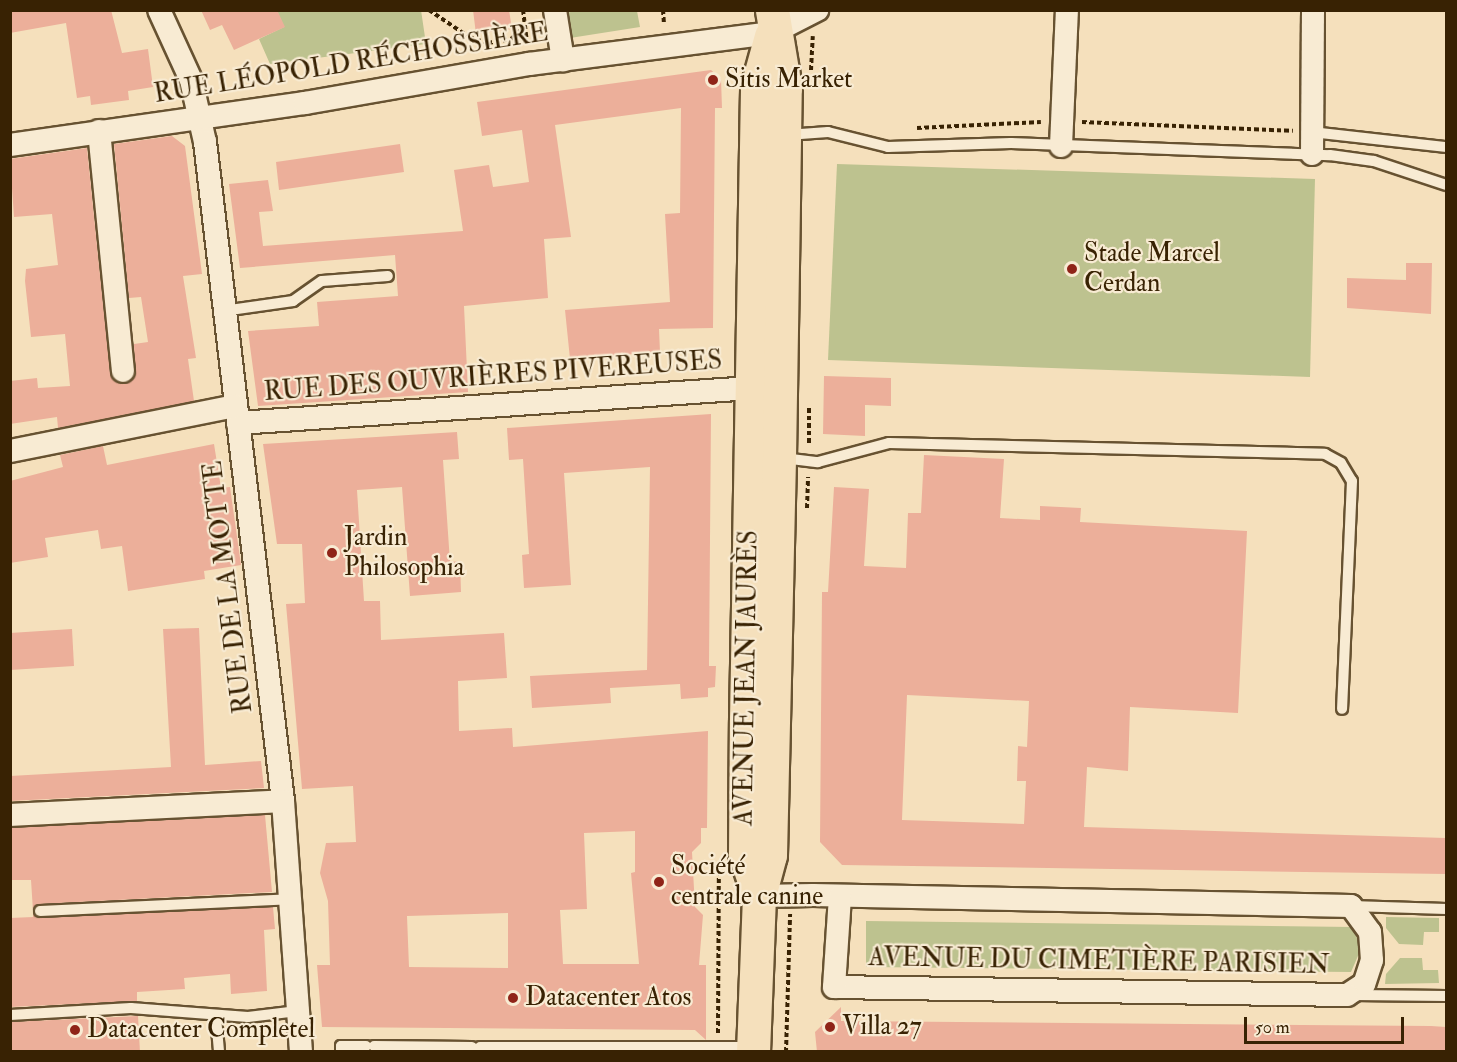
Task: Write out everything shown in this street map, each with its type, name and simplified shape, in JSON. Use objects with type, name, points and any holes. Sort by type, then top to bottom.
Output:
[{"type":"main road","name":"AVENUE JEAN JAURÈS","points":[[753,1049],[759,896],[745,854],[785,88],[772,22]]},
{"type":"main road","name":"AVENUE JEAN JAURÈS","points":[[765,457],[752,388],[757,87],[772,22]]},
{"type":"street","name":"RUE DE LA MOTTE","points":[[159,10],[190,80],[200,118],[282,801],[301,1052]]},
{"type":"street","points":[[555,10],[563,60]]},
{"type":"street","name":"RUE LÉOPOLD RÉCHOSSIÈRE","points":[[10,145],[200,118],[563,60],[772,22],[817,10]]},
{"type":"street","points":[[1061,146],[1067,10]]},
{"type":"street","points":[[1312,143],[1313,10]]},
{"type":"street","points":[[99,131],[123,371]]},
{"type":"street","name":"RUE DES OUVRIÈRES PIVEREUSES","points":[[10,452],[237,414],[752,388]]},
{"type":"street","points":[[10,815],[282,801]]},
{"type":"street","points":[[759,896],[1351,906]]},
{"type":"street","name":"AVENUE DU CIMETIÈRE PARISIEN","points":[[840,896],[834,987],[1347,995],[1364,984],[1372,947],[1366,922],[1351,906]]},
{"type":"lane","points":[[783,135],[828,132],[888,147],[1312,143],[1446,147]]},
{"type":"lane","points":[[1312,143],[1446,185]]},
{"type":"lane","points":[[223,310],[293,301],[322,281],[388,276]]},
{"type":"lane","points":[[765,457],[818,462],[889,443],[1325,454],[1341,463],[1352,481],[1342,709]]},
{"type":"lane","points":[[40,911],[290,898]]},
{"type":"lane","points":[[1351,906],[1446,909]]},
{"type":"lane","points":[[1347,995],[1446,996]]},
{"type":"lane","points":[[10,1015],[131,1008],[216,1017],[298,1011]]},
{"type":"lane","points":[[216,1017],[219,1052]]},
{"type":"lane","points":[[341,1052],[341,1046],[450,1049],[476,1047],[753,1049]]},
{"type":"path","points":[[429,10],[469,37],[488,43],[510,39],[525,26]]},
{"type":"path","points":[[523,10],[529,64]]},
{"type":"green space","points":[[421,10],[426,44],[270,64],[259,39],[284,27],[277,11]]},
{"type":"green space","points":[[580,10],[637,11],[640,27],[570,38],[566,13]]},
{"type":"green space","name":"Stade Marcel Cerdan","points":[[837,164],[1315,179],[1310,377],[828,360]]},
{"type":"green space","points":[[1386,917],[1439,918],[1439,932],[1424,932],[1423,945],[1399,944],[1386,928]]},
{"type":"green space","points":[[866,921],[1353,927],[1361,949],[1351,972],[866,967]]},
{"type":"green space","points":[[1400,958],[1422,958],[1423,970],[1438,970],[1439,983],[1385,984],[1386,974]]},
{"type":"building","points":[[10,10],[111,10],[122,53],[148,49],[153,87],[128,91],[129,100],[91,105],[90,96],[77,98],[66,23],[10,33]]},
{"type":"building","points":[[201,10],[277,10],[285,27],[234,50],[222,25],[210,30]]},
{"type":"building","points":[[473,10],[509,10],[512,29],[476,34]]},
{"type":"building","points":[[711,70],[721,79],[722,108],[715,108],[713,328],[659,329],[660,352],[570,359],[565,310],[670,302],[665,214],[680,213],[681,108],[555,125],[571,237],[544,239],[548,298],[464,306],[468,392],[258,406],[248,331],[319,326],[317,302],[398,296],[395,255],[240,268],[229,184],[268,180],[273,211],[259,212],[263,246],[463,231],[454,170],[489,165],[493,187],[529,182],[522,130],[482,136],[477,102]]},
{"type":"building","points":[[172,136],[185,146],[202,274],[183,276],[196,358],[188,359],[194,401],[58,428],[57,417],[10,424],[10,381],[37,378],[38,388],[70,386],[65,334],[31,337],[25,281],[26,269],[58,265],[52,214],[14,217],[10,159],[87,148],[110,372],[125,384],[135,376],[134,344],[148,342],[141,297],[129,298],[114,144]]},
{"type":"building","points":[[400,144],[404,172],[279,190],[276,162]]},
{"type":"building","points":[[1406,263],[1432,263],[1431,314],[1347,308],[1347,278],[1406,280]]},
{"type":"building","points":[[824,376],[891,378],[891,406],[865,405],[865,436],[823,434]]},
{"type":"building","points":[[711,414],[709,666],[716,666],[715,687],[708,688],[708,697],[681,699],[680,684],[610,688],[611,703],[532,708],[530,676],[647,670],[650,467],[564,473],[571,585],[524,588],[522,555],[529,554],[523,459],[509,460],[507,428]]},
{"type":"building","points":[[457,432],[459,459],[443,460],[450,562],[460,561],[461,592],[410,596],[402,487],[357,490],[364,601],[380,601],[381,640],[504,633],[507,678],[458,681],[459,731],[512,728],[513,747],[708,731],[707,828],[701,828],[701,843],[692,852],[695,907],[703,915],[699,965],[706,965],[706,1040],[695,1030],[322,1027],[317,965],[330,965],[328,901],[320,873],[326,843],[356,842],[353,786],[302,789],[286,604],[305,603],[302,544],[277,544],[263,444]],"holes":[[[635,831],[635,872],[631,873],[639,964],[563,964],[560,910],[587,909],[584,833]],[[508,913],[508,968],[409,967],[407,916]]]},
{"type":"building","points":[[214,444],[221,488],[230,487],[241,565],[204,571],[205,579],[128,591],[122,546],[101,549],[98,530],[45,538],[48,557],[10,563],[10,481],[63,467],[60,455],[103,446],[107,465]]},
{"type":"building","points":[[924,455],[1004,459],[1000,518],[1040,520],[1040,506],[1081,508],[1080,522],[1247,531],[1238,713],[1130,707],[1128,771],[1087,767],[1084,827],[1446,838],[1446,874],[842,865],[820,842],[822,592],[828,592],[834,487],[869,489],[864,566],[906,568],[908,513],[921,513]],"holes":[[[907,695],[1029,701],[1027,747],[1018,746],[1017,781],[1026,781],[1024,824],[902,820]]]},
{"type":"building","points":[[199,628],[205,765],[261,761],[264,788],[10,801],[10,776],[171,767],[163,629]]},
{"type":"building","points":[[72,629],[74,666],[10,670],[10,633]]},
{"type":"building","points":[[265,815],[272,892],[40,904],[33,911],[31,880],[10,880],[10,828]]},
{"type":"building","points":[[273,907],[275,929],[264,930],[267,991],[231,994],[230,974],[184,978],[185,989],[137,992],[137,1001],[10,1007],[10,918],[33,917],[33,912],[40,918]]},
{"type":"building","points":[[841,1007],[841,1021],[1446,1027],[1446,1052],[817,1052],[815,1032]]},
{"type":"building","name":"Datacenter Completel","points":[[138,1016],[140,1052],[10,1052],[10,1022]]},
{"type":"place","name":"Sitis Market","points":[[713,80]]},
{"type":"place","name":"Stade Marcel Cerdan","points":[[1072,269]]},
{"type":"place","name":"Jardin Philosophia","points":[[332,553]]},
{"type":"place","name":"Société centrale canine","points":[[659,882]]},
{"type":"place","name":"Datacenter Atos","points":[[513,998]]},
{"type":"place","name":"Villa 27","points":[[830,1027]]},
{"type":"place","name":"Datacenter Completel","points":[[75,1030]]}]
